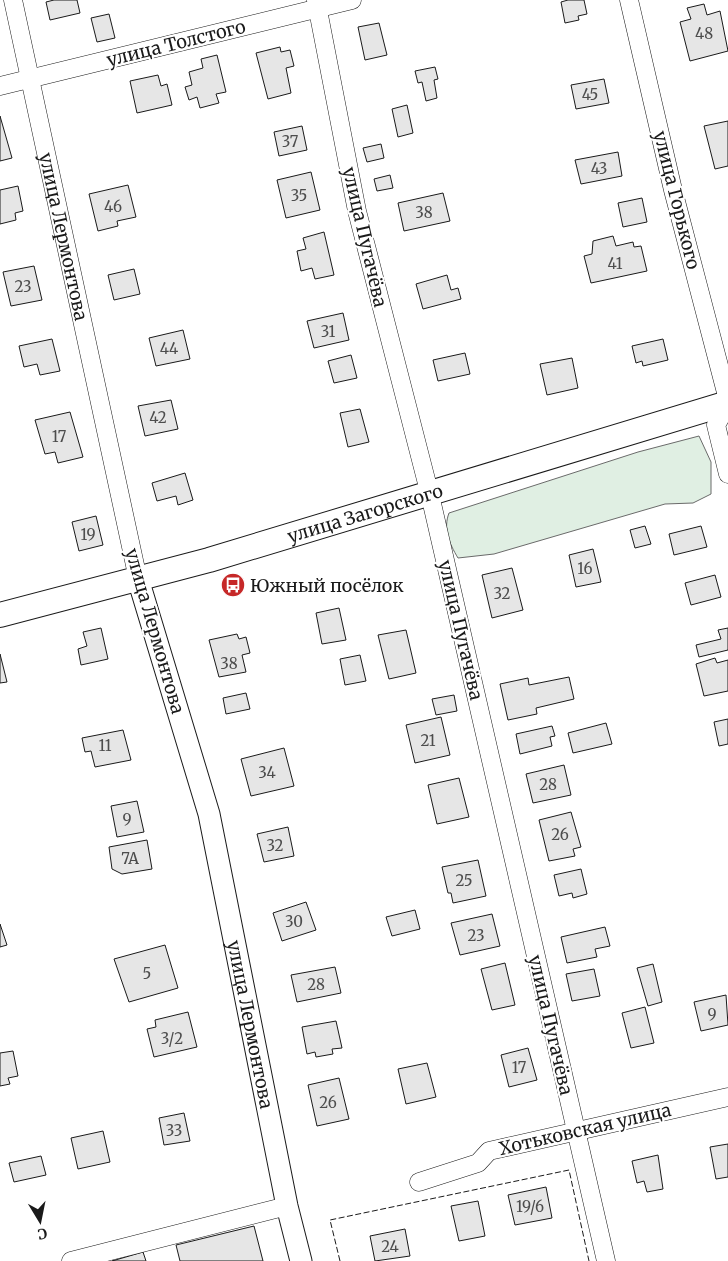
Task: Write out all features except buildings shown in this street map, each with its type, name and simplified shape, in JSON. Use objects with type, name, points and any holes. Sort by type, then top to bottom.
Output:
[{"type":"main road","name":"улица Загорского","points":[[0,616],[138,579],[430,495],[728,402]]},
{"type":"street","name":"улица Лермонтова","points":[[12,0],[138,579],[209,814],[288,1206],[301,1261]]},
{"type":"street","name":"улица Толстого","points":[[0,86],[317,4],[352,0]]},
{"type":"street","name":"улица Горького","points":[[629,0],[673,190],[728,402]]},
{"type":"street","name":"улица Пугачёва","points":[[317,4],[357,211],[430,495],[606,1261]]},
{"type":"street","points":[[728,402],[716,425],[728,474]]},
{"type":"street","name":"Хотьковская улица","points":[[419,1182],[478,1163],[488,1151],[728,1097]]},
{"type":"street","points":[[71,1261],[288,1206]]},
{"type":"green space","points":[[699,436],[711,462],[711,494],[693,503],[665,504],[494,554],[458,558],[452,547],[447,530],[449,513],[638,452]]},
{"type":"fence","points":[[340,1261],[330,1220],[569,1170],[589,1261]]},
{"type":"place","name":"Южный посёлок","points":[[233,585]]}]
